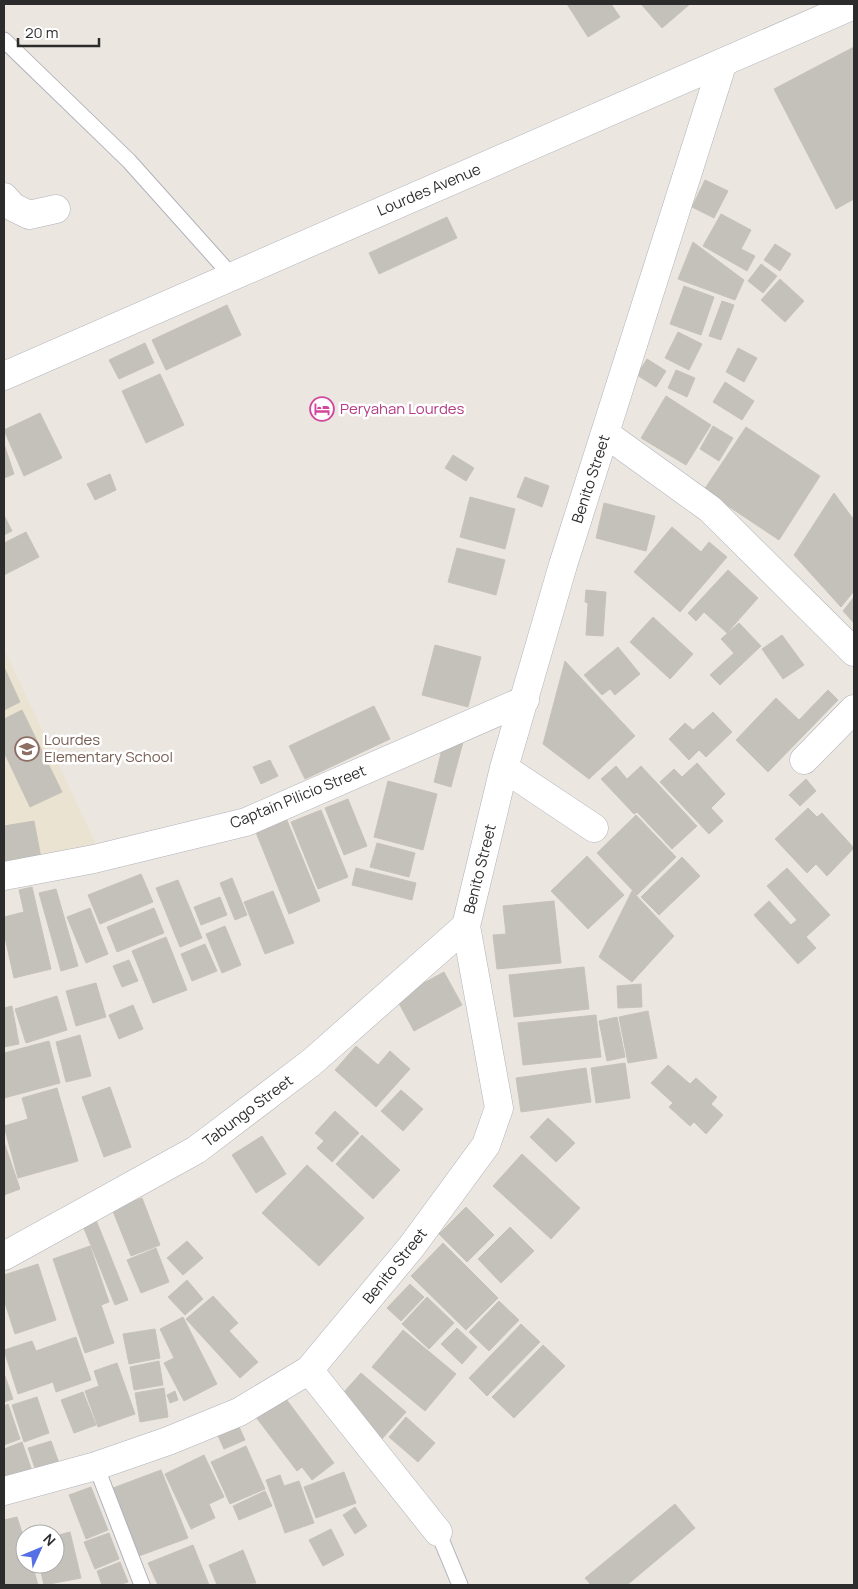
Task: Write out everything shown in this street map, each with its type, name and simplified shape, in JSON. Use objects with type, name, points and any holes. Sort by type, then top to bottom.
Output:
[{"type":"street","name":"Lourdes Avenue","points":[[4,376],[231,275],[722,64],[854,5]]},
{"type":"street","name":"Benito Street","points":[[4,1491],[96,1466],[168,1441],[239,1412],[309,1370],[412,1246],[486,1145],[499,1108],[466,926],[504,768],[563,564],[606,434],[722,64]]},
{"type":"street","points":[[4,197],[13,207],[29,215],[56,209]]},
{"type":"street","points":[[606,434],[710,509],[854,652]]},
{"type":"street","name":"Captain Pilicio Street","points":[[4,876],[94,859],[246,822],[524,700]]},
{"type":"street","points":[[804,760],[854,709]]},
{"type":"street","points":[[504,768],[594,828]]},
{"type":"street","name":"Tabungo Street","points":[[4,1256],[196,1150],[312,1062],[466,926]]},
{"type":"street","points":[[309,1370],[438,1532]]},
{"type":"lane","points":[[4,40],[129,161],[231,275]]},
{"type":"lane","points":[[96,1466],[142,1585]]},
{"type":"lane","points":[[438,1532],[460,1585]]},
{"type":"shaded area","name":"Lourdes Elementary School","points":[[4,649],[98,848],[4,865]]},
{"type":"building","points":[[567,4],[611,4],[620,17],[588,37]]},
{"type":"building","points":[[641,4],[690,4],[662,28]]},
{"type":"building","points":[[854,47],[854,199],[836,209],[774,89]]},
{"type":"building","points":[[705,180],[728,191],[714,218],[692,207]]},
{"type":"building","points":[[721,214],[751,230],[741,249],[755,256],[747,271],[703,246]]},
{"type":"building","points":[[447,217],[457,238],[379,274],[369,253]]},
{"type":"building","points":[[693,242],[744,280],[735,300],[678,279]]},
{"type":"building","points":[[775,244],[791,254],[780,271],[764,260]]},
{"type":"building","points":[[761,264],[777,276],[763,293],[748,281]]},
{"type":"building","points":[[780,279],[804,301],[785,322],[761,300]]},
{"type":"building","points":[[684,286],[714,297],[701,335],[670,324]]},
{"type":"building","points":[[722,301],[734,305],[721,340],[709,336]]},
{"type":"building","points":[[227,305],[241,335],[166,370],[152,340]]},
{"type":"building","points":[[678,332],[702,344],[689,370],[665,358]]},
{"type":"building","points":[[145,343],[154,363],[119,379],[109,360]]},
{"type":"building","points":[[738,348],[757,358],[744,382],[726,372]]},
{"type":"building","points":[[647,359],[666,371],[656,387],[637,375]]},
{"type":"building","points":[[676,370],[695,378],[687,397],[668,388]]},
{"type":"building","points":[[160,374],[184,425],[146,443],[122,391]]},
{"type":"building","points":[[725,382],[754,401],[742,420],[713,402]]},
{"type":"building","points":[[666,396],[711,425],[686,465],[641,438]]},
{"type":"building","points":[[40,413],[62,458],[24,476],[4,430]]},
{"type":"building","points":[[713,426],[733,438],[719,461],[700,449]]},
{"type":"building","points":[[746,427],[820,476],[779,540],[704,490]]},
{"type":"building","points":[[4,444],[14,474],[4,478]]},
{"type":"building","points":[[453,455],[474,468],[466,481],[445,468]]},
{"type":"building","points":[[110,474],[116,490],[95,500],[87,484]]},
{"type":"building","points":[[525,477],[549,486],[542,507],[517,497]]},
{"type":"building","points":[[834,493],[854,520],[854,591],[841,607],[794,555]]},
{"type":"building","points":[[470,497],[515,509],[505,549],[460,537]]},
{"type":"building","points":[[604,503],[655,516],[646,551],[596,538]]},
{"type":"building","points":[[4,515],[12,531],[4,535]]},
{"type":"building","points":[[672,527],[701,552],[709,542],[727,557],[680,612],[634,572]]},
{"type":"building","points":[[26,532],[39,557],[4,575],[4,543]]},
{"type":"building","points":[[457,548],[505,560],[496,595],[448,582]]},
{"type":"building","points":[[728,570],[758,598],[727,633],[704,612],[696,621],[688,613]]},
{"type":"building","points":[[586,590],[606,592],[603,636],[586,635],[588,603],[585,602]]},
{"type":"building","points":[[854,597],[854,623],[843,611]]},
{"type":"building","points":[[653,617],[693,654],[670,679],[630,642]]},
{"type":"building","points":[[739,623],[761,646],[720,685],[710,675],[734,653],[721,639]]},
{"type":"building","points":[[782,635],[804,665],[783,679],[762,649]]},
{"type":"building","points":[[435,645],[481,657],[468,707],[422,695]]},
{"type":"building","points":[[618,647],[640,674],[615,695],[610,689],[602,695],[584,675]]},
{"type":"building","points":[[565,661],[635,736],[589,779],[543,744]]},
{"type":"building","points":[[4,667],[20,702],[4,710]]},
{"type":"building","points":[[828,690],[838,700],[768,772],[736,740],[776,698],[799,720]]},
{"type":"building","points":[[374,706],[390,739],[305,779],[289,746]]},
{"type":"building","points":[[22,710],[62,792],[30,807],[4,752],[4,719]]},
{"type":"building","points":[[713,712],[732,732],[706,757],[699,750],[689,760],[669,739],[685,723],[693,730]]},
{"type":"building","points":[[445,737],[463,742],[451,787],[434,782]]},
{"type":"building","points":[[270,760],[278,776],[261,784],[253,767]]},
{"type":"building","points":[[697,763],[725,794],[711,808],[723,821],[709,834],[660,782],[674,769],[682,777]]},
{"type":"building","points":[[616,766],[627,779],[641,766],[697,826],[672,849],[637,812],[634,814],[601,779]]},
{"type":"building","points":[[806,779],[816,791],[800,806],[789,795]]},
{"type":"building","points":[[388,781],[437,794],[423,850],[374,837]]},
{"type":"building","points":[[348,799],[367,846],[344,855],[325,808]]},
{"type":"building","points":[[808,808],[817,817],[822,813],[854,848],[827,876],[816,864],[807,873],[775,839]]},
{"type":"building","points":[[321,810],[348,877],[318,889],[291,822]]},
{"type":"building","points":[[636,815],[676,857],[637,895],[597,853]]},
{"type":"building","points":[[286,818],[320,901],[289,914],[255,830]]},
{"type":"building","points":[[34,821],[41,858],[4,864],[4,826]]},
{"type":"building","points":[[377,843],[415,853],[409,877],[370,867]]},
{"type":"building","points":[[587,856],[624,895],[588,929],[551,891]]},
{"type":"building","points":[[682,857],[700,876],[659,915],[641,897]]},
{"type":"building","points":[[356,868],[416,883],[412,900],[352,885]]},
{"type":"building","points":[[787,868],[830,915],[806,937],[816,948],[798,964],[754,915],[769,901],[791,925],[797,920],[767,886]]},
{"type":"building","points":[[141,874],[153,902],[100,924],[88,895]]},
{"type":"building","points":[[232,878],[247,915],[235,920],[220,883]]},
{"type":"building","points":[[178,880],[202,938],[180,947],[156,888]]},
{"type":"building","points":[[32,887],[51,969],[14,978],[4,933],[4,917],[24,912],[19,890]]},
{"type":"building","points":[[56,889],[78,966],[61,971],[39,893]]},
{"type":"building","points":[[273,891],[294,943],[265,954],[244,902]]},
{"type":"building","points":[[632,891],[674,936],[632,982],[599,957]]},
{"type":"building","points":[[220,897],[227,915],[201,925],[194,907]]},
{"type":"building","points":[[554,901],[561,963],[497,969],[493,935],[506,934],[503,906]]},
{"type":"building","points":[[90,908],[108,954],[86,963],[67,917]]},
{"type":"building","points":[[154,908],[164,933],[117,952],[107,927]]},
{"type":"building","points":[[225,926],[241,965],[222,973],[206,934]]},
{"type":"building","points":[[166,937],[187,990],[153,1003],[132,951]]},
{"type":"building","points":[[205,944],[217,971],[192,981],[181,954]]},
{"type":"building","points":[[129,960],[138,981],[122,987],[113,966]]},
{"type":"building","points":[[584,967],[589,1009],[514,1017],[509,975]]},
{"type":"building","points":[[444,972],[462,1005],[414,1031],[396,998]]},
{"type":"building","points":[[96,983],[106,1017],[76,1026],[66,991]]},
{"type":"building","points":[[641,984],[642,1007],[618,1008],[617,986]]},
{"type":"building","points":[[57,996],[67,1030],[26,1043],[15,1009]]},
{"type":"building","points":[[133,1005],[143,1029],[119,1039],[109,1015]]},
{"type":"building","points":[[12,1006],[19,1044],[4,1047],[4,1008]]},
{"type":"building","points":[[648,1011],[657,1058],[628,1063],[619,1017]]},
{"type":"building","points":[[596,1015],[601,1057],[523,1065],[518,1023]]},
{"type":"building","points":[[617,1017],[625,1057],[607,1061],[599,1021]]},
{"type":"building","points":[[80,1035],[91,1076],[66,1082],[56,1042]]},
{"type":"building","points":[[49,1041],[60,1083],[4,1098],[4,1053]]},
{"type":"building","points":[[356,1046],[378,1065],[390,1051],[410,1069],[376,1107],[335,1070]]},
{"type":"building","points":[[625,1063],[630,1098],[596,1103],[591,1068]]},
{"type":"building","points":[[668,1065],[690,1084],[696,1078],[717,1097],[711,1104],[723,1115],[706,1134],[694,1122],[690,1126],[669,1107],[673,1103],[651,1083]]},
{"type":"building","points":[[586,1068],[591,1102],[521,1112],[516,1078]]},
{"type":"building","points":[[110,1087],[131,1147],[104,1157],[82,1097]]},
{"type":"building","points":[[57,1088],[78,1161],[18,1178],[4,1126],[28,1119],[22,1098]]},
{"type":"building","points":[[401,1090],[423,1109],[403,1131],[381,1111]]},
{"type":"building","points":[[335,1111],[359,1133],[332,1162],[317,1148],[324,1141],[315,1133]]},
{"type":"building","points":[[548,1118],[575,1143],[556,1162],[530,1137]]},
{"type":"building","points":[[362,1135],[400,1170],[373,1199],[336,1164]]},
{"type":"building","points":[[262,1136],[286,1174],[256,1193],[232,1155]]},
{"type":"building","points":[[4,1142],[20,1189],[4,1195]]},
{"type":"building","points":[[522,1154],[580,1208],[551,1239],[493,1186]]},
{"type":"building","points":[[307,1165],[364,1218],[319,1266],[262,1213]]},
{"type":"building","points":[[142,1198],[160,1245],[131,1256],[112,1209]]},
{"type":"building","points":[[466,1207],[494,1235],[467,1262],[439,1234]]},
{"type":"building","points":[[92,1210],[128,1300],[115,1305],[79,1216]]},
{"type":"building","points":[[510,1227],[534,1251],[501,1283],[478,1259]]},
{"type":"building","points":[[187,1241],[203,1258],[183,1275],[167,1258]]},
{"type":"building","points":[[443,1243],[498,1298],[466,1330],[411,1276]]},
{"type":"building","points":[[90,1246],[109,1302],[101,1305],[114,1343],[85,1353],[53,1259]]},
{"type":"building","points":[[156,1248],[169,1282],[141,1293],[127,1260]]},
{"type":"building","points":[[38,1264],[56,1320],[15,1334],[4,1300],[4,1275]]},
{"type":"building","points":[[187,1280],[203,1299],[185,1315],[168,1297]]},
{"type":"building","points":[[410,1284],[424,1297],[401,1321],[387,1308]]},
{"type":"building","points":[[213,1296],[238,1323],[229,1331],[258,1362],[240,1378],[186,1319]]},
{"type":"building","points":[[427,1297],[454,1323],[429,1349],[402,1324]]},
{"type":"building","points":[[499,1301],[519,1320],[489,1351],[469,1332]]},
{"type":"building","points":[[183,1317],[217,1384],[184,1401],[164,1363],[174,1358],[160,1329]]},
{"type":"building","points":[[521,1324],[540,1342],[487,1396],[469,1378]]},
{"type":"building","points":[[457,1328],[477,1347],[462,1364],[441,1344]]},
{"type":"building","points":[[155,1329],[160,1358],[129,1364],[123,1334]]},
{"type":"building","points":[[403,1330],[456,1374],[425,1411],[372,1367]]},
{"type":"building","points":[[76,1337],[91,1380],[56,1392],[53,1382],[18,1394],[4,1350],[32,1341],[36,1351]]},
{"type":"building","points":[[543,1345],[565,1366],[514,1418],[492,1397]]},
{"type":"building","points":[[159,1361],[163,1385],[134,1390],[130,1367]]},
{"type":"building","points":[[117,1363],[135,1414],[98,1427],[85,1391],[99,1386],[94,1371]]},
{"type":"building","points":[[361,1373],[406,1412],[381,1440],[336,1401]]},
{"type":"building","points":[[4,1377],[13,1399],[4,1402]]},
{"type":"building","points":[[164,1388],[168,1417],[140,1422],[135,1393]]},
{"type":"building","points":[[175,1391],[178,1400],[170,1403],[167,1395]]},
{"type":"building","points":[[280,1391],[334,1463],[312,1480],[302,1467],[297,1471],[252,1412]]},
{"type":"building","points":[[83,1392],[96,1425],[74,1433],[61,1400]]},
{"type":"building","points":[[37,1397],[49,1433],[24,1442],[12,1405]]},
{"type":"building","points":[[8,1404],[20,1439],[4,1445],[4,1406]]},
{"type":"building","points":[[406,1417],[435,1443],[418,1462],[389,1437]]},
{"type":"building","points":[[236,1420],[245,1440],[224,1449],[215,1429]]},
{"type":"building","points":[[51,1441],[60,1466],[37,1474],[28,1448]]},
{"type":"building","points":[[22,1442],[32,1471],[4,1480],[4,1449]]},
{"type":"building","points":[[246,1446],[265,1489],[230,1504],[211,1462]]},
{"type":"building","points":[[204,1455],[224,1497],[209,1504],[215,1518],[191,1529],[165,1474]]},
{"type":"building","points":[[161,1470],[188,1538],[139,1556],[113,1488]]},
{"type":"building","points":[[344,1472],[356,1503],[316,1518],[304,1487]]},
{"type":"building","points":[[280,1475],[284,1486],[299,1481],[314,1523],[285,1533],[266,1480]]},
{"type":"building","points":[[91,1487],[108,1530],[86,1539],[69,1495]]},
{"type":"building","points":[[265,1491],[272,1506],[239,1520],[233,1506]]},
{"type":"building","points":[[675,1504],[695,1528],[627,1585],[591,1585],[585,1578]]},
{"type":"building","points":[[355,1507],[367,1526],[355,1534],[343,1515]]},
{"type":"building","points":[[17,1517],[19,1524],[15,1524],[15,1574],[35,1574],[38,1585],[4,1585],[4,1520]]},
{"type":"building","points":[[331,1529],[344,1555],[323,1566],[309,1540]]},
{"type":"building","points":[[70,1532],[81,1578],[44,1585],[41,1574],[65,1574],[65,1533]]},
{"type":"building","points":[[109,1533],[119,1559],[95,1569],[84,1542]]},
{"type":"building","points":[[193,1545],[209,1585],[158,1585],[148,1563]]},
{"type":"building","points":[[243,1550],[256,1583],[217,1585],[209,1565]]},
{"type":"building","points":[[120,1562],[128,1582],[118,1585],[102,1585],[97,1571]]},
{"type":"place","name":"Peryahan Lourdes","points":[[322,409]]},
{"type":"place","name":"Lourdes Elementary School","points":[[27,749]]}]
